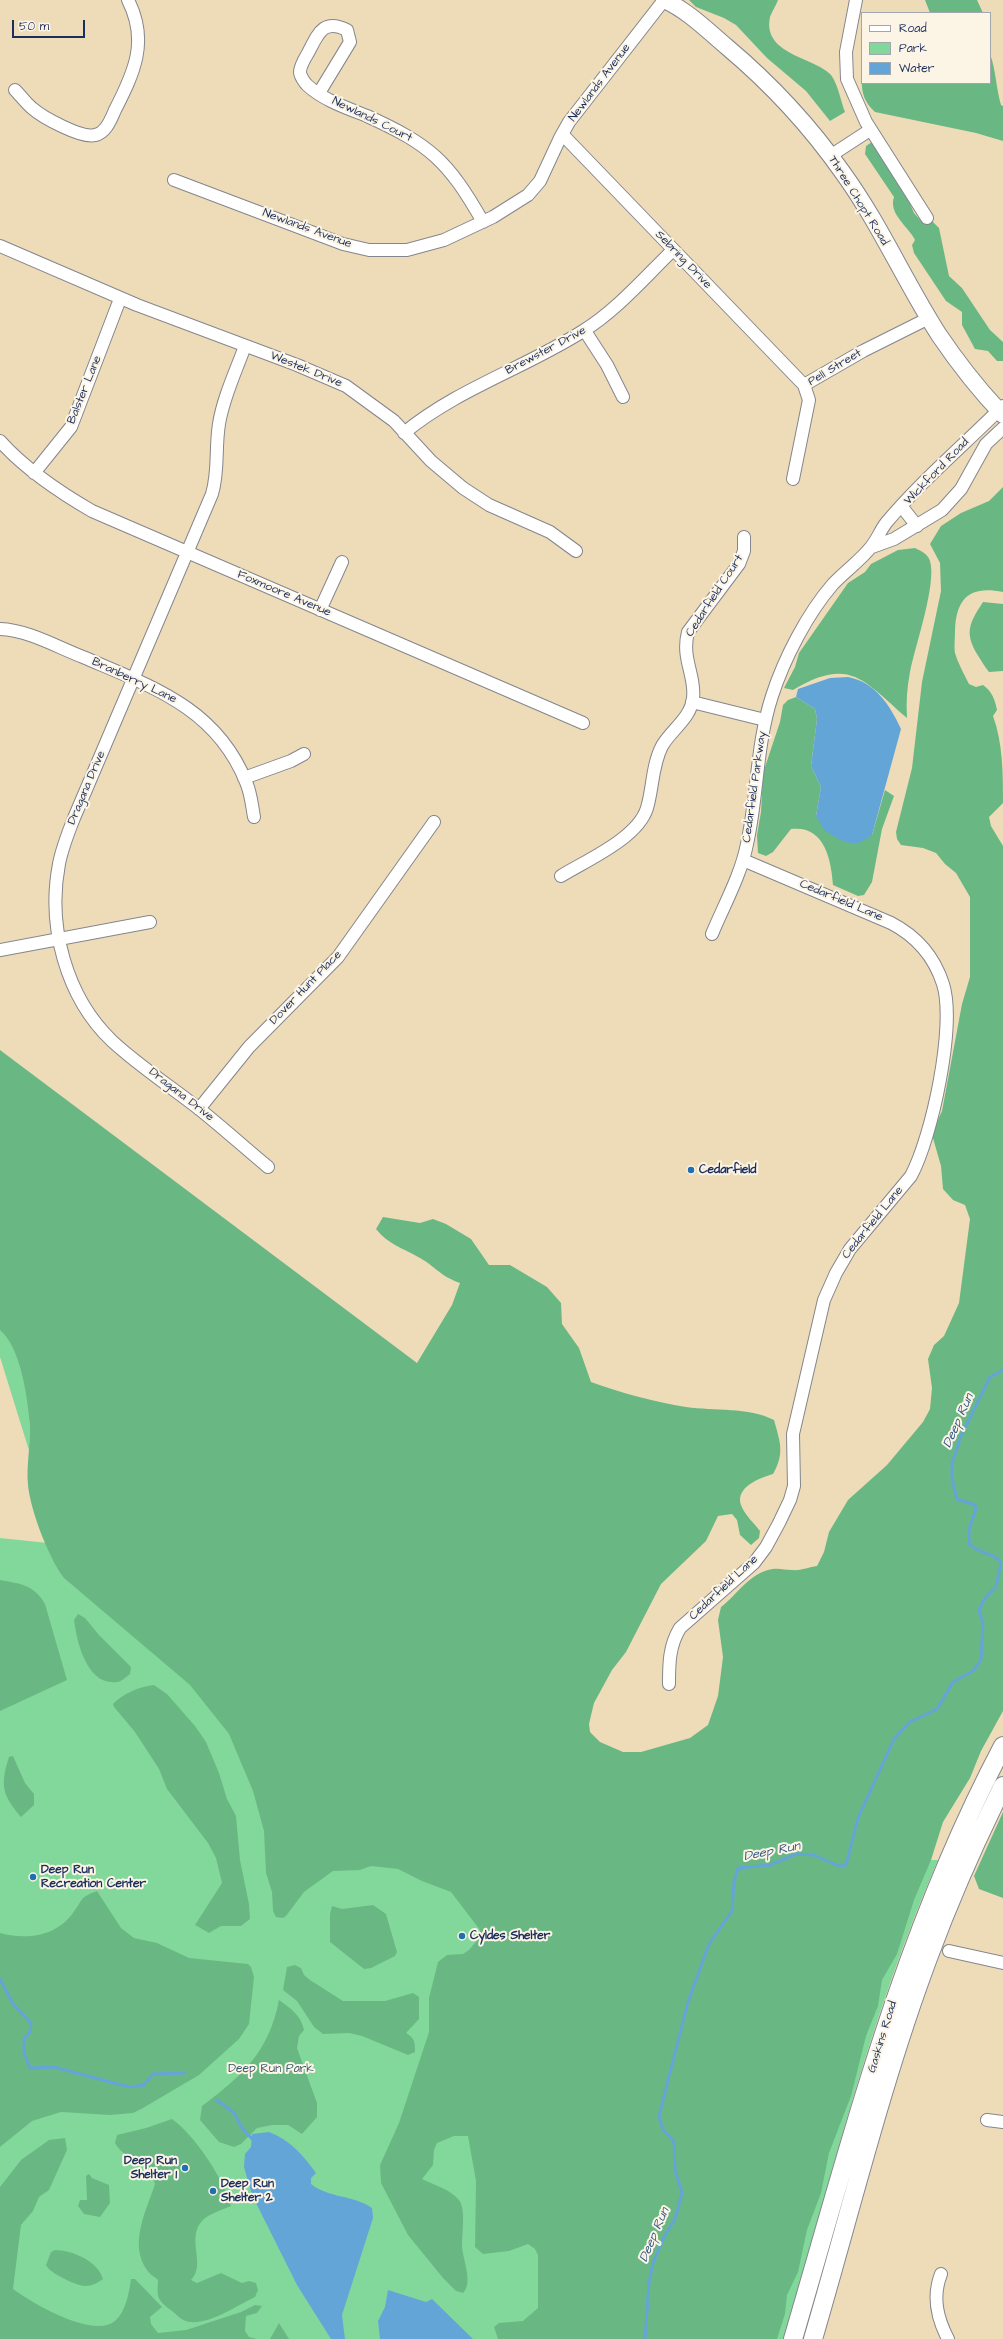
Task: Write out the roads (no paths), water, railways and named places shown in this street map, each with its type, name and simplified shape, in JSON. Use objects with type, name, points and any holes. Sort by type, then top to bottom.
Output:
[{"type":"main road","name":"Three Chopt Road","points":[[664,0],[704,28],[757,74],[800,118],[830,156],[865,208],[929,318],[954,356],[1002,411]]},
{"type":"main road","name":"Gaskins Road","points":[[793,2339],[897,1992],[943,1871],[1003,1746]]},
{"type":"main road","name":"Gaskins Road","points":[[813,2339],[901,2037],[952,1896],[1003,1786]]},
{"type":"street","points":[[15,90],[37,112],[73,131],[90,136],[101,133],[109,123],[132,77],[137,56],[135,20],[128,0]]},
{"type":"street","name":"Newlands Avenue","points":[[174,180],[343,244],[369,250],[391,251],[423,247],[444,240],[483,222],[528,195],[540,181],[562,134],[664,0]]},
{"type":"street","points":[[856,0],[846,52],[846,79],[870,130],[927,218]]},
{"type":"street","name":"Newlands Court","points":[[320,93],[350,42],[347,30],[338,26],[328,26],[320,30],[301,66],[300,73],[307,85],[333,102],[409,136],[426,147],[456,176],[483,222]]},
{"type":"street","points":[[830,156],[870,130]]},
{"type":"street","name":"Sebring Drive","points":[[562,134],[804,385]]},
{"type":"street","name":"Westek Drive","points":[[0,246],[120,299],[346,386],[371,403],[404,433],[447,476],[474,496],[517,519],[550,532],[576,551]]},
{"type":"street","name":"Brewster Drive","points":[[404,433],[443,406],[585,330],[628,294],[673,250]]},
{"type":"street","name":"Balster Lane","points":[[34,473],[71,427],[120,299]]},
{"type":"street","name":"Pell Street","points":[[794,479],[809,400],[804,385],[863,351],[929,318]]},
{"type":"street","points":[[585,330],[607,365],[623,397]]},
{"type":"street","name":"Dragana Drive","points":[[245,346],[220,418],[216,480],[187,553],[64,845],[56,890],[60,940],[75,988],[96,1023],[129,1055],[199,1109],[268,1167]]},
{"type":"street","name":"Wickford Road","points":[[1002,411],[933,472],[902,507],[916,526],[933,517],[952,501],[966,481],[986,444],[1003,428]]},
{"type":"street","name":"Foxmoore Avenue","points":[[0,441],[34,473],[64,495],[92,512],[583,723]]},
{"type":"street","name":"Cedarfield Parkway","points":[[712,934],[743,860],[752,817],[759,750],[765,720],[772,696],[787,659],[832,585],[872,547],[882,529],[902,507]]},
{"type":"street","name":"Cedarfield Parkway","points":[[872,547],[894,539],[916,526]]},
{"type":"street","name":"Cedarfield Court","points":[[561,876],[637,827],[648,806],[657,756],[663,745],[687,714],[692,702],[693,692],[685,645],[688,632],[739,564],[744,551],[744,537]]},
{"type":"street","points":[[320,610],[342,562]]},
{"type":"street","name":"Branberry Lane","points":[[0,629],[34,637],[133,679],[179,701],[202,719],[227,749],[244,778],[254,817]]},
{"type":"street","points":[[692,702],[765,720]]},
{"type":"street","points":[[244,778],[291,761],[304,754]]},
{"type":"street","name":"Dover Hunt Place","points":[[199,1109],[249,1047],[338,957],[434,822]]},
{"type":"street","name":"Cedarfield Lane","points":[[669,1684],[672,1643],[680,1628],[760,1556],[790,1500],[795,1477],[793,1434],[822,1307],[836,1273],[850,1250],[911,1176],[918,1163],[938,1092],[946,1032],[946,996],[943,984],[929,956],[911,935],[891,923],[743,860]]},
{"type":"street","points":[[0,950],[150,922]]},
{"type":"street","points":[[949,1951],[1003,1963]]},
{"type":"street","points":[[987,2120],[1003,2122]]},
{"type":"street","points":[[941,2274],[935,2298],[942,2327],[948,2339]]},
{"type":"water","points":[[848,677],[858,680],[874,689],[887,703],[901,729],[872,835],[863,841],[854,844],[840,840],[824,830],[816,816],[821,787],[811,766],[817,719],[815,709],[796,697],[798,689],[830,678]]},
{"type":"water","points":[[269,2132],[277,2135],[290,2144],[306,2160],[316,2173],[311,2178],[311,2184],[325,2192],[357,2201],[372,2208],[373,2218],[342,2315],[345,2339],[331,2339],[297,2285],[252,2195],[244,2167],[245,2154],[251,2147],[252,2134]]},
{"type":"water","points":[[388,2290],[426,2302],[432,2299],[473,2339],[380,2339],[378,2321],[385,2307]]},
{"type":"waterway","name":"Deep Run","points":[[645,2339],[649,2283],[653,2263],[665,2235],[675,2219],[682,2193],[675,2170],[674,2141],[663,2130],[659,2116],[688,2002],[709,1944],[732,1911],[734,1882],[738,1868],[770,1865],[796,1854],[814,1855],[839,1866],[846,1865],[858,1818],[894,1739],[910,1722],[937,1709],[953,1682],[973,1671],[981,1660],[983,1624],[979,1610],[985,1598],[996,1587],[1001,1562],[994,1556],[977,1550],[969,1544],[969,1529],[976,1509],[975,1505],[957,1499],[952,1479],[952,1463],[961,1436],[990,1377],[1003,1370]]},
{"type":"waterway","points":[[0,1979],[13,2004],[31,2023],[30,2032],[24,2039],[24,2053],[30,2068],[54,2067],[129,2087],[144,2085],[153,2074],[185,2073]]},
{"type":"waterway","points":[[217,2100],[234,2113],[242,2128],[254,2141]]},
{"type":"place","name":"Cedarfield","points":[[691,1170]]},
{"type":"place","name":"Deep Run Recreation Center","points":[[33,1877]]},
{"type":"place","name":"Cyldes Shelter","points":[[462,1936]]},
{"type":"place","name":"Deep Run Shelter 1","points":[[185,2168]]},
{"type":"place","name":"Deep Run Shelter 2","points":[[213,2191]]},
{"type":"park label","name":"Deep Run Park","points":[[271,2069]]}]
